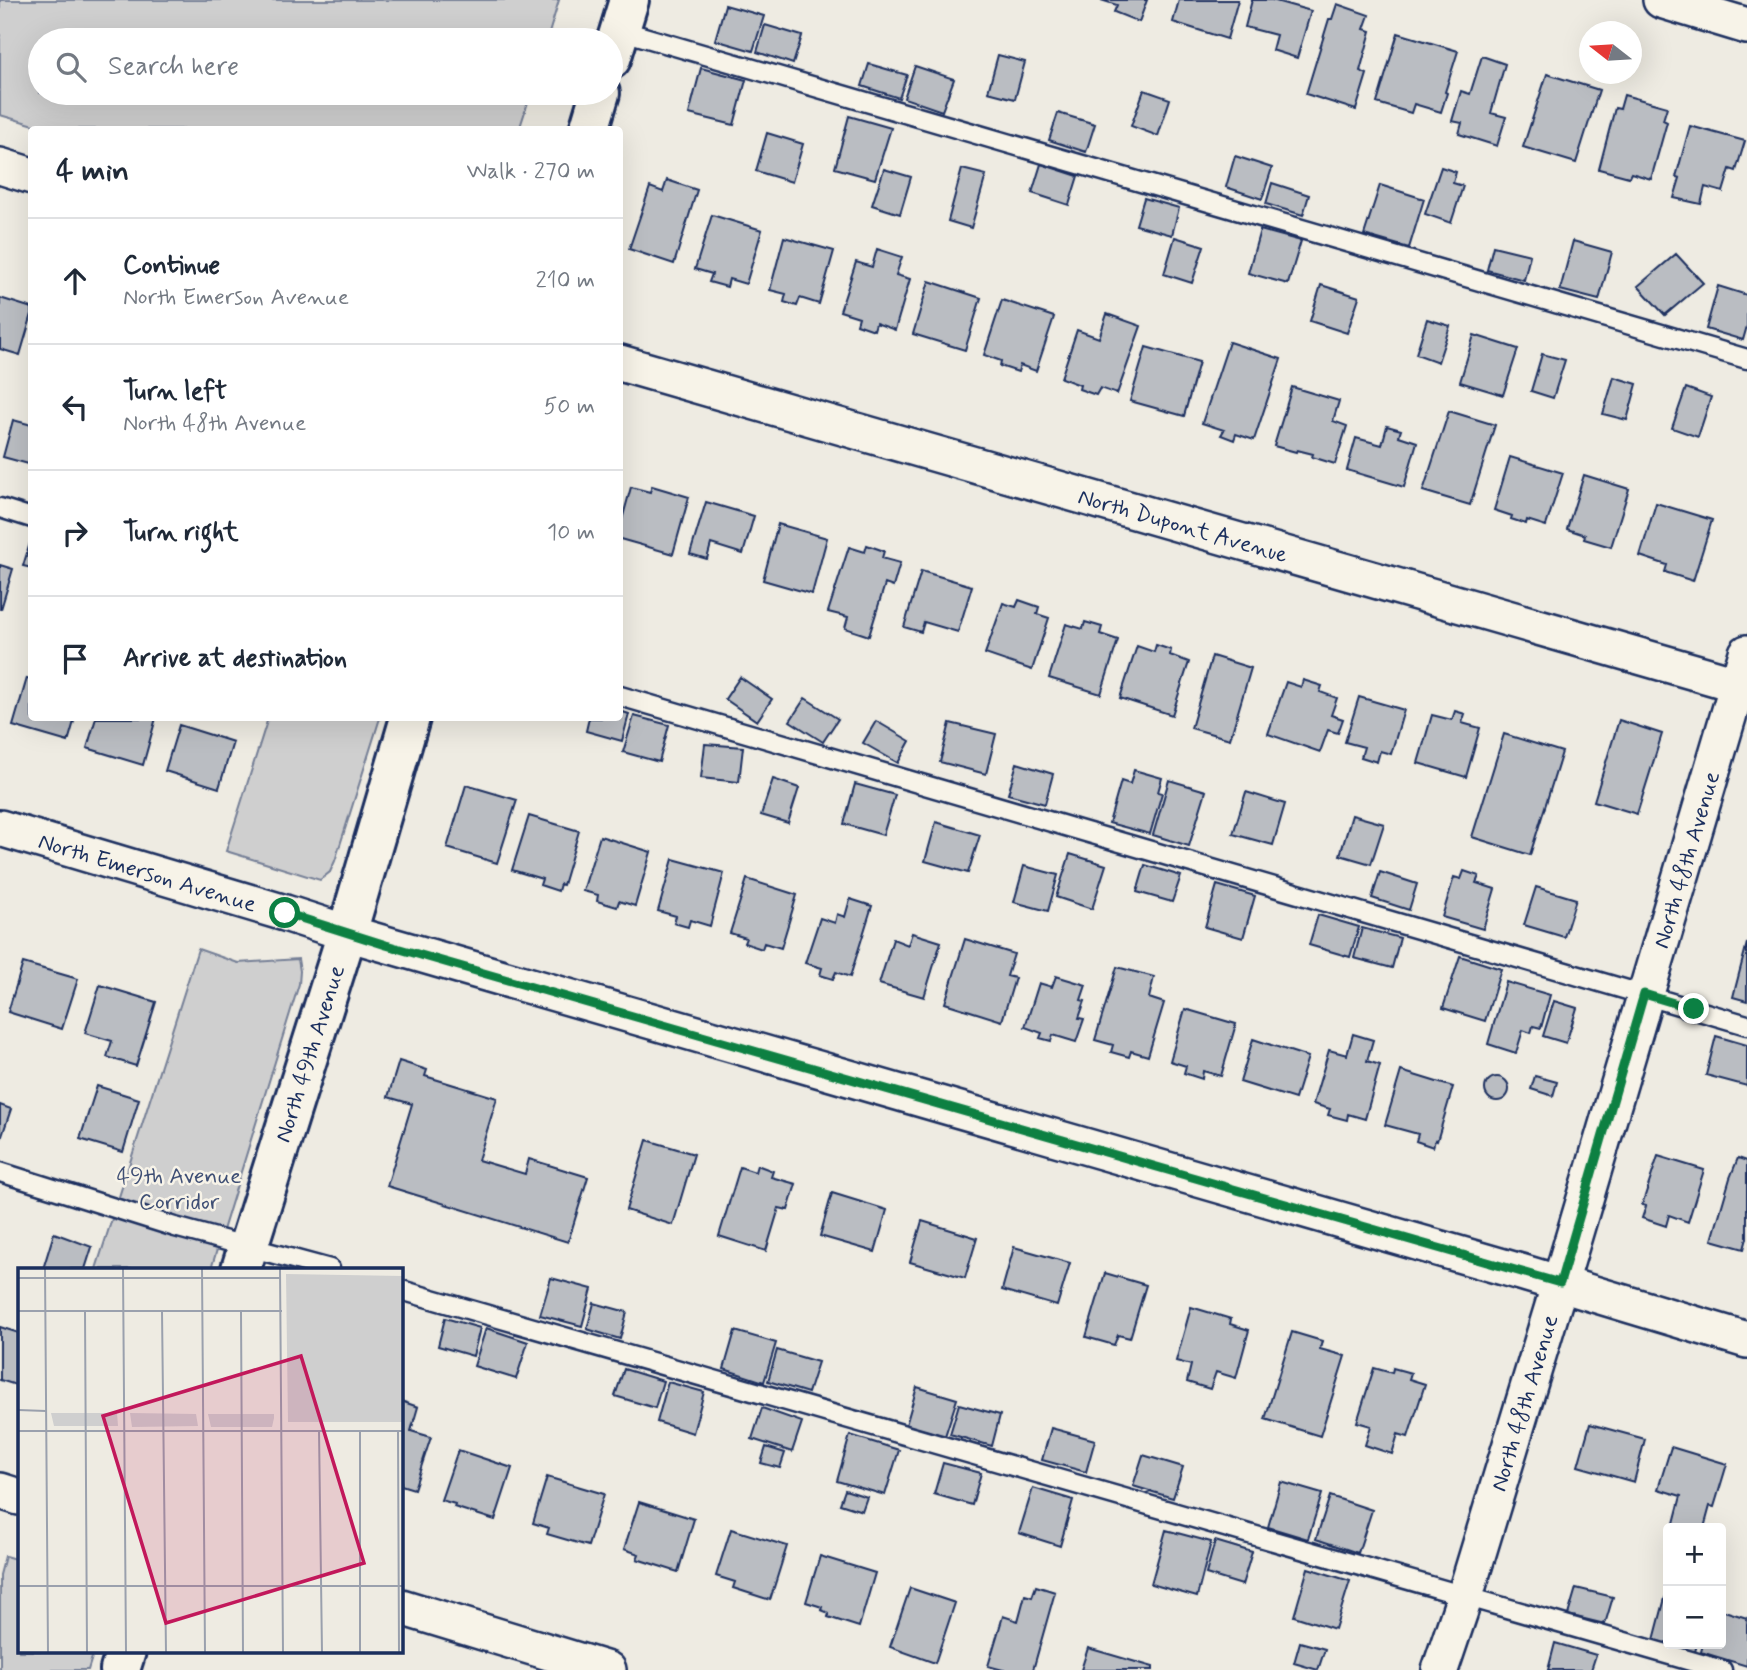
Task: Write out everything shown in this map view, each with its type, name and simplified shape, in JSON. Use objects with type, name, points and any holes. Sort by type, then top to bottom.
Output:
[{"type":"street","points":[[1661,0],[1747,26]]},
{"type":"street","points":[[590,126],[596,105]]},
{"type":"street","points":[[0,166],[28,175]]},
{"type":"street","name":"North Dupont Avenue","points":[[623,363],[1744,675]]},
{"type":"street","name":"North 48th Avenue","points":[[1440,1670],[1560,1283],[1644,994],[1744,675]]},
{"type":"street","name":"North 49th Avenue","points":[[245,1258],[409,721]]},
{"type":"street","name":"North Emerson Avenue","points":[[0,828],[346,933],[1560,1283],[1747,1340]]},
{"type":"street","points":[[0,1491],[18,1497]]},
{"type":"street","points":[[402,1607],[608,1670]]},
{"type":"street","points":[[120,1670],[126,1652]]},
{"type":"lane","points":[[623,31],[1747,359]]},
{"type":"lane","points":[[0,508],[28,517]]},
{"type":"lane","points":[[623,697],[1747,1025]]},
{"type":"lane","points":[[0,1172],[175,1227],[245,1258],[322,1268]]},
{"type":"lane","points":[[402,1290],[1722,1670]]},
{"type":"green space","points":[[0,0],[559,0],[551,28],[28,28],[28,105],[527,105],[520,126],[38,126],[0,115]]},
{"type":"green space","points":[[267,721],[379,721],[330,872],[320,880],[226,851]]},
{"type":"green space","name":"49th Avenue Corridor","points":[[198,949],[238,963],[298,959],[299,984],[211,1268],[96,1268]]},
{"type":"green space","points":[[5,1556],[18,1560],[18,1652],[94,1652],[88,1670],[0,1670],[0,1575]]},
{"type":"building","points":[[1101,0],[1147,0],[1139,22],[1114,12],[1117,5]]},
{"type":"building","points":[[1179,0],[1238,0],[1227,39],[1173,22]]},
{"type":"building","points":[[1252,0],[1272,0],[1311,11],[1297,58],[1272,50],[1276,35],[1245,27]]},
{"type":"building","points":[[1337,4],[1369,15],[1364,29],[1371,31],[1360,71],[1367,74],[1356,110],[1306,94],[1329,19],[1332,19]]},
{"type":"building","points":[[725,5],[764,16],[753,51],[715,40]]},
{"type":"building","points":[[765,25],[802,36],[793,64],[757,52]]},
{"type":"building","points":[[1398,33],[1458,51],[1441,112],[1414,104],[1411,113],[1377,103]]},
{"type":"building","points":[[998,55],[1025,62],[1015,99],[988,92]]},
{"type":"building","points":[[1482,56],[1505,64],[1491,113],[1506,117],[1497,146],[1459,134],[1462,123],[1452,121],[1461,91],[1470,94]]},
{"type":"building","points":[[869,64],[907,75],[899,98],[862,86]]},
{"type":"building","points":[[915,66],[954,79],[942,111],[904,98]]},
{"type":"building","points":[[701,68],[746,80],[734,125],[689,114]]},
{"type":"building","points":[[1547,74],[1599,90],[1576,163],[1523,147]]},
{"type":"building","points":[[1144,90],[1170,99],[1158,136],[1131,126]]},
{"type":"building","points":[[1624,95],[1667,107],[1663,120],[1667,122],[1651,179],[1631,173],[1629,177],[1599,169],[1615,108],[1620,109]]},
{"type":"building","points":[[1058,113],[1095,124],[1086,152],[1049,140]]},
{"type":"building","points":[[849,116],[891,128],[875,179],[835,168]]},
{"type":"building","points":[[1690,126],[1745,141],[1736,171],[1730,169],[1723,192],[1705,187],[1701,204],[1674,198],[1680,178],[1676,177]]},
{"type":"building","points":[[767,133],[803,144],[792,182],[756,171]]},
{"type":"building","points":[[1235,156],[1272,168],[1262,199],[1226,187]]},
{"type":"building","points":[[1041,164],[1078,176],[1069,205],[1032,193]]},
{"type":"building","points":[[1441,167],[1456,172],[1453,183],[1463,186],[1451,223],[1425,214]]},
{"type":"building","points":[[884,169],[911,177],[900,214],[872,205]]},
{"type":"building","points":[[962,169],[986,175],[971,228],[948,221]]},
{"type":"building","points":[[667,180],[697,190],[674,264],[629,249],[650,187],[663,192]]},
{"type":"building","points":[[1272,183],[1309,195],[1303,215],[1266,204]]},
{"type":"building","points":[[1380,185],[1424,199],[1409,248],[1364,235]]},
{"type":"building","points":[[1144,198],[1179,208],[1172,235],[1136,225]]},
{"type":"building","points":[[712,215],[762,230],[746,284],[729,279],[727,287],[709,282],[712,274],[695,269]]},
{"type":"building","points":[[1260,230],[1301,241],[1288,284],[1248,273]]},
{"type":"building","points":[[784,237],[834,251],[819,304],[800,298],[797,306],[784,302],[786,294],[770,290]]},
{"type":"building","points":[[1175,237],[1204,246],[1192,283],[1164,274]]},
{"type":"building","points":[[1573,241],[1612,252],[1599,300],[1560,290]]},
{"type":"building","points":[[1493,246],[1530,255],[1524,280],[1487,270]]},
{"type":"building","points":[[877,249],[902,257],[896,275],[910,279],[895,330],[876,323],[874,330],[857,324],[859,317],[840,311],[856,262],[872,267]]},
{"type":"building","points":[[1676,254],[1703,283],[1665,315],[1638,286]]},
{"type":"building","points":[[929,281],[981,298],[965,350],[913,334]]},
{"type":"building","points":[[1321,285],[1359,297],[1347,333],[1310,321]]},
{"type":"building","points":[[1718,286],[1747,295],[1747,326],[1743,340],[1706,329]]},
{"type":"building","points":[[0,298],[28,307],[28,328],[20,355],[0,349]]},
{"type":"building","points":[[1002,300],[1054,317],[1036,371],[1020,365],[1018,372],[1000,366],[1001,361],[984,355]]},
{"type":"building","points":[[1107,314],[1141,326],[1117,394],[1100,388],[1096,395],[1061,378],[1077,330],[1099,338]]},
{"type":"building","points":[[1427,319],[1450,326],[1438,362],[1416,354]]},
{"type":"building","points":[[1474,335],[1518,349],[1503,395],[1460,382]]},
{"type":"building","points":[[1229,342],[1281,359],[1254,440],[1236,434],[1234,440],[1221,435],[1224,430],[1202,423]]},
{"type":"building","points":[[1146,347],[1199,362],[1184,416],[1130,401]]},
{"type":"building","points":[[1542,354],[1565,360],[1553,398],[1531,391]]},
{"type":"building","points":[[1614,377],[1637,384],[1627,420],[1603,414]]},
{"type":"building","points":[[1292,387],[1339,401],[1333,421],[1347,426],[1335,464],[1312,457],[1313,454],[1274,446]]},
{"type":"building","points":[[1686,388],[1711,397],[1698,437],[1672,428]]},
{"type":"building","points":[[1449,411],[1495,425],[1470,505],[1423,491]]},
{"type":"building","points":[[13,420],[28,424],[28,464],[3,457]]},
{"type":"building","points":[[1387,426],[1401,430],[1399,436],[1417,442],[1404,487],[1347,470],[1356,438],[1382,445]]},
{"type":"building","points":[[1510,457],[1563,473],[1546,526],[1527,520],[1526,524],[1494,510]]},
{"type":"building","points":[[1584,475],[1629,489],[1611,547],[1584,539],[1585,535],[1567,529]]},
{"type":"building","points":[[652,486],[689,497],[673,554],[623,540],[623,516],[631,487],[650,492]]},
{"type":"building","points":[[706,502],[754,516],[743,554],[711,544],[707,559],[690,554]]},
{"type":"building","points":[[1656,503],[1712,520],[1693,581],[1665,572],[1667,565],[1640,556]]},
{"type":"building","points":[[778,524],[827,538],[812,594],[763,580]]},
{"type":"building","points":[[867,545],[884,551],[882,558],[900,563],[893,587],[885,584],[869,636],[845,628],[848,617],[828,612],[849,547],[865,552]]},
{"type":"building","points":[[28,550],[28,567],[23,566]]},
{"type":"building","points":[[0,565],[13,569],[1,609],[0,609]]},
{"type":"building","points":[[921,571],[972,586],[958,632],[924,622],[921,632],[904,627]]},
{"type":"building","points":[[1019,600],[1039,607],[1037,614],[1049,618],[1032,670],[985,654],[1003,603],[1016,607]]},
{"type":"building","points":[[1085,622],[1102,627],[1100,634],[1118,640],[1101,694],[1049,678],[1066,624],[1083,629]]},
{"type":"building","points":[[1156,645],[1171,650],[1170,655],[1189,662],[1172,715],[1120,698],[1137,646],[1154,652]]},
{"type":"building","points":[[1212,656],[1251,668],[1230,739],[1191,728]]},
{"type":"building","points":[[740,677],[772,699],[757,721],[725,699]]},
{"type":"building","points":[[27,678],[28,721],[74,721],[68,742],[13,726]]},
{"type":"building","points":[[1303,680],[1322,686],[1320,692],[1337,698],[1331,715],[1343,719],[1338,733],[1328,730],[1320,752],[1268,734],[1286,682],[1301,687]]},
{"type":"building","points":[[1359,697],[1404,710],[1391,754],[1380,751],[1377,762],[1361,757],[1364,747],[1345,742]]},
{"type":"building","points":[[805,698],[838,719],[823,742],[790,721]]},
{"type":"building","points":[[1455,711],[1465,714],[1462,723],[1480,728],[1466,777],[1418,763],[1432,715],[1452,720]]},
{"type":"building","points":[[623,712],[629,714],[622,741],[586,731],[588,721],[623,721]]},
{"type":"building","points":[[634,716],[669,725],[659,762],[623,752]]},
{"type":"building","points":[[1619,720],[1662,734],[1637,814],[1594,801]]},
{"type":"building","points":[[95,721],[155,721],[143,765],[87,748]]},
{"type":"building","points":[[876,721],[910,741],[898,763],[863,743]]},
{"type":"building","points":[[950,723],[996,734],[986,774],[940,762]]},
{"type":"building","points":[[179,725],[233,742],[219,788],[165,771]]},
{"type":"building","points":[[1504,734],[1562,752],[1530,855],[1472,837]]},
{"type":"building","points":[[705,744],[743,747],[739,782],[701,778]]},
{"type":"building","points":[[1017,763],[1053,774],[1045,804],[1008,794]]},
{"type":"building","points":[[1134,770],[1162,778],[1158,792],[1162,793],[1150,834],[1109,823],[1121,781],[1130,784]]},
{"type":"building","points":[[773,779],[799,788],[788,823],[761,815]]},
{"type":"building","points":[[1169,780],[1206,791],[1189,846],[1153,835]]},
{"type":"building","points":[[855,784],[895,795],[883,835],[844,824]]},
{"type":"building","points":[[466,785],[517,800],[497,863],[447,848]]},
{"type":"building","points":[[1246,792],[1285,804],[1273,845],[1233,834]]},
{"type":"building","points":[[1352,815],[1384,824],[1371,864],[1340,855]]},
{"type":"building","points":[[529,816],[579,831],[563,885],[560,884],[558,891],[540,885],[542,879],[512,870]]},
{"type":"building","points":[[936,822],[980,835],[968,873],[925,861]]},
{"type":"building","points":[[600,836],[651,852],[635,906],[619,901],[617,907],[597,901],[598,895],[583,891]]},
{"type":"building","points":[[1070,854],[1106,865],[1092,909],[1056,897]]},
{"type":"building","points":[[673,859],[724,873],[710,926],[690,920],[688,927],[674,923],[676,916],[658,911]]},
{"type":"building","points":[[1145,865],[1181,876],[1172,902],[1137,892]]},
{"type":"building","points":[[1024,866],[1058,875],[1048,911],[1014,902]]},
{"type":"building","points":[[1464,871],[1479,876],[1476,883],[1495,889],[1483,929],[1442,917],[1454,877],[1461,879]]},
{"type":"building","points":[[1380,872],[1417,884],[1409,910],[1372,898]]},
{"type":"building","points":[[747,879],[797,895],[781,948],[764,943],[762,949],[744,943],[746,938],[730,933]]},
{"type":"building","points":[[1217,885],[1255,896],[1243,938],[1205,927]]},
{"type":"building","points":[[1536,887],[1576,899],[1564,937],[1524,925]]},
{"type":"building","points":[[850,899],[872,906],[850,977],[836,972],[833,979],[820,975],[822,968],[805,963],[820,918],[835,923],[837,914],[845,917]]},
{"type":"building","points":[[1318,915],[1359,927],[1350,957],[1309,945]]},
{"type":"building","points":[[1362,928],[1400,938],[1392,968],[1354,958]]},
{"type":"building","points":[[912,933],[941,942],[924,997],[879,984],[893,939],[908,945]]},
{"type":"building","points":[[965,939],[1014,954],[1007,976],[1015,978],[1002,1021],[945,1003]]},
{"type":"building","points":[[1747,943],[1747,1001],[1733,997]]},
{"type":"building","points":[[1460,956],[1501,969],[1485,1021],[1443,1008]]},
{"type":"building","points":[[23,963],[78,979],[62,1029],[8,1012]]},
{"type":"building","points":[[1117,967],[1154,977],[1149,998],[1164,1003],[1148,1056],[1131,1051],[1129,1057],[1111,1052],[1113,1045],[1095,1040]]},
{"type":"building","points":[[1056,976],[1086,985],[1081,1000],[1085,1001],[1079,1018],[1084,1019],[1076,1042],[1053,1035],[1051,1041],[1040,1038],[1042,1033],[1025,1027],[1039,983],[1052,987]]},
{"type":"building","points":[[1506,982],[1550,995],[1541,1028],[1533,1026],[1531,1033],[1523,1030],[1516,1053],[1488,1044]]},
{"type":"building","points":[[100,985],[156,1002],[136,1066],[107,1057],[112,1041],[85,1033]]},
{"type":"building","points":[[1554,1001],[1577,1008],[1566,1043],[1543,1036]]},
{"type":"building","points":[[1185,1009],[1236,1024],[1221,1076],[1203,1071],[1202,1079],[1184,1073],[1186,1066],[1170,1061]]},
{"type":"building","points":[[1353,1034],[1373,1040],[1367,1061],[1380,1065],[1365,1119],[1348,1114],[1347,1120],[1328,1115],[1330,1109],[1313,1104],[1329,1050],[1347,1055]]},
{"type":"building","points":[[1716,1036],[1747,1045],[1747,1086],[1706,1075]]},
{"type":"building","points":[[1253,1039],[1308,1057],[1295,1099],[1240,1082]]},
{"type":"building","points":[[399,1061],[427,1070],[425,1076],[497,1098],[478,1160],[525,1174],[529,1159],[588,1177],[568,1242],[387,1186],[412,1104],[388,1097]]},
{"type":"building","points":[[1401,1071],[1453,1087],[1433,1147],[1416,1141],[1418,1134],[1385,1125]]},
{"type":"building","points":[[1535,1076],[1557,1082],[1553,1096],[1531,1089]]},
{"type":"building","points":[[1497,1077],[1508,1084],[1509,1089],[1502,1100],[1497,1101],[1486,1094],[1485,1089],[1492,1078]]},
{"type":"building","points":[[97,1086],[139,1099],[123,1152],[80,1139]]},
{"type":"building","points":[[0,1105],[11,1109],[0,1142]]},
{"type":"building","points":[[647,1140],[694,1154],[673,1225],[626,1210]]},
{"type":"building","points":[[1658,1156],[1704,1170],[1688,1222],[1669,1215],[1666,1226],[1642,1218],[1646,1206],[1642,1205]]},
{"type":"building","points":[[1738,1158],[1747,1161],[1747,1238],[1744,1249],[1712,1240]]},
{"type":"building","points":[[757,1165],[773,1171],[771,1177],[796,1184],[788,1210],[779,1208],[766,1251],[719,1236],[740,1167],[755,1172]]},
{"type":"building","points":[[832,1193],[887,1210],[875,1252],[820,1236]]},
{"type":"building","points":[[922,1221],[977,1238],[965,1278],[910,1262]]},
{"type":"building","points":[[54,1233],[92,1247],[85,1268],[43,1268]]},
{"type":"building","points":[[1014,1247],[1070,1263],[1057,1306],[1002,1290]]},
{"type":"building","points":[[1105,1273],[1146,1285],[1130,1338],[1118,1335],[1114,1345],[1086,1337]]},
{"type":"building","points":[[551,1278],[592,1289],[582,1326],[540,1315]]},
{"type":"building","points":[[594,1303],[627,1312],[620,1339],[587,1329]]},
{"type":"building","points":[[1191,1307],[1231,1319],[1230,1324],[1249,1330],[1236,1378],[1216,1372],[1210,1389],[1187,1382],[1191,1365],[1176,1361]]},
{"type":"building","points":[[445,1318],[480,1328],[473,1356],[438,1346]]},
{"type":"building","points":[[0,1327],[18,1333],[18,1386],[0,1380]]},
{"type":"building","points":[[486,1328],[528,1342],[516,1379],[474,1366]]},
{"type":"building","points":[[735,1331],[776,1343],[764,1382],[724,1369]]},
{"type":"building","points":[[1292,1332],[1322,1341],[1320,1349],[1345,1356],[1320,1436],[1265,1419]]},
{"type":"building","points":[[777,1350],[818,1362],[808,1393],[768,1381]]},
{"type":"building","points":[[1374,1368],[1392,1373],[1393,1368],[1411,1373],[1409,1379],[1425,1384],[1408,1437],[1398,1434],[1392,1454],[1365,1445],[1371,1426],[1357,1422]]},
{"type":"building","points":[[624,1369],[663,1381],[655,1408],[615,1396]]},
{"type":"building","points":[[668,1382],[704,1392],[693,1433],[657,1422]]},
{"type":"building","points":[[917,1387],[957,1399],[945,1436],[906,1425]]},
{"type":"building","points":[[402,1401],[418,1407],[411,1431],[431,1437],[414,1489],[402,1485]]},
{"type":"building","points":[[959,1404],[1000,1415],[992,1446],[950,1434]]},
{"type":"building","points":[[762,1408],[802,1422],[792,1452],[752,1439]]},
{"type":"building","points":[[1590,1424],[1645,1439],[1634,1482],[1578,1466]]},
{"type":"building","points":[[1051,1428],[1095,1440],[1086,1472],[1042,1460]]},
{"type":"building","points":[[850,1435],[899,1450],[885,1495],[837,1481]]},
{"type":"building","points":[[766,1447],[785,1453],[780,1468],[761,1463]]},
{"type":"building","points":[[1671,1447],[1727,1464],[1714,1507],[1710,1506],[1705,1523],[1674,1523],[1681,1496],[1658,1489]]},
{"type":"building","points":[[458,1450],[512,1468],[495,1520],[441,1500]]},
{"type":"building","points":[[1143,1455],[1183,1467],[1173,1498],[1133,1486]]},
{"type":"building","points":[[943,1463],[981,1473],[972,1505],[934,1494]]},
{"type":"building","points":[[547,1477],[604,1494],[588,1546],[547,1534],[549,1528],[533,1523]]},
{"type":"building","points":[[1281,1482],[1322,1494],[1308,1539],[1268,1527]]},
{"type":"building","points":[[1033,1488],[1073,1500],[1060,1546],[1019,1533]]},
{"type":"building","points":[[845,1490],[867,1497],[862,1511],[840,1504]]},
{"type":"building","points":[[1330,1496],[1372,1510],[1358,1553],[1316,1539]]},
{"type":"building","points":[[639,1502],[694,1519],[678,1572],[637,1559],[639,1554],[624,1549]]},
{"type":"building","points":[[731,1529],[787,1546],[770,1600],[733,1588],[735,1582],[716,1576]]},
{"type":"building","points":[[1166,1530],[1211,1542],[1197,1597],[1151,1584]]},
{"type":"building","points":[[1215,1541],[1252,1552],[1242,1585],[1206,1574]]},
{"type":"building","points":[[820,1556],[875,1573],[859,1627],[828,1617],[829,1613],[821,1610],[822,1607],[806,1602]]},
{"type":"building","points":[[1308,1568],[1350,1581],[1335,1629],[1294,1616]]},
{"type":"building","points":[[1036,1586],[1055,1592],[1033,1670],[1003,1670],[988,1666],[1003,1616],[1018,1621],[1025,1595],[1032,1597]]},
{"type":"building","points":[[910,1588],[955,1603],[935,1663],[890,1647]]},
{"type":"building","points":[[1576,1588],[1613,1597],[1605,1624],[1568,1615]]},
{"type":"building","points":[[1663,1606],[1663,1643],[1654,1640]]},
{"type":"building","points":[[1726,1612],[1747,1618],[1747,1666],[1701,1652],[1702,1649],[1726,1649]]},
{"type":"building","points":[[1300,1642],[1325,1649],[1318,1670],[1294,1663]]},
{"type":"building","points":[[1555,1643],[1596,1655],[1591,1670],[1548,1670]]},
{"type":"building","points":[[1088,1648],[1153,1667],[1153,1670],[1081,1670]]},
{"type":"route","points":[[285,913],[386,945],[1560,1283],[1644,994],[1694,1009]]}]
